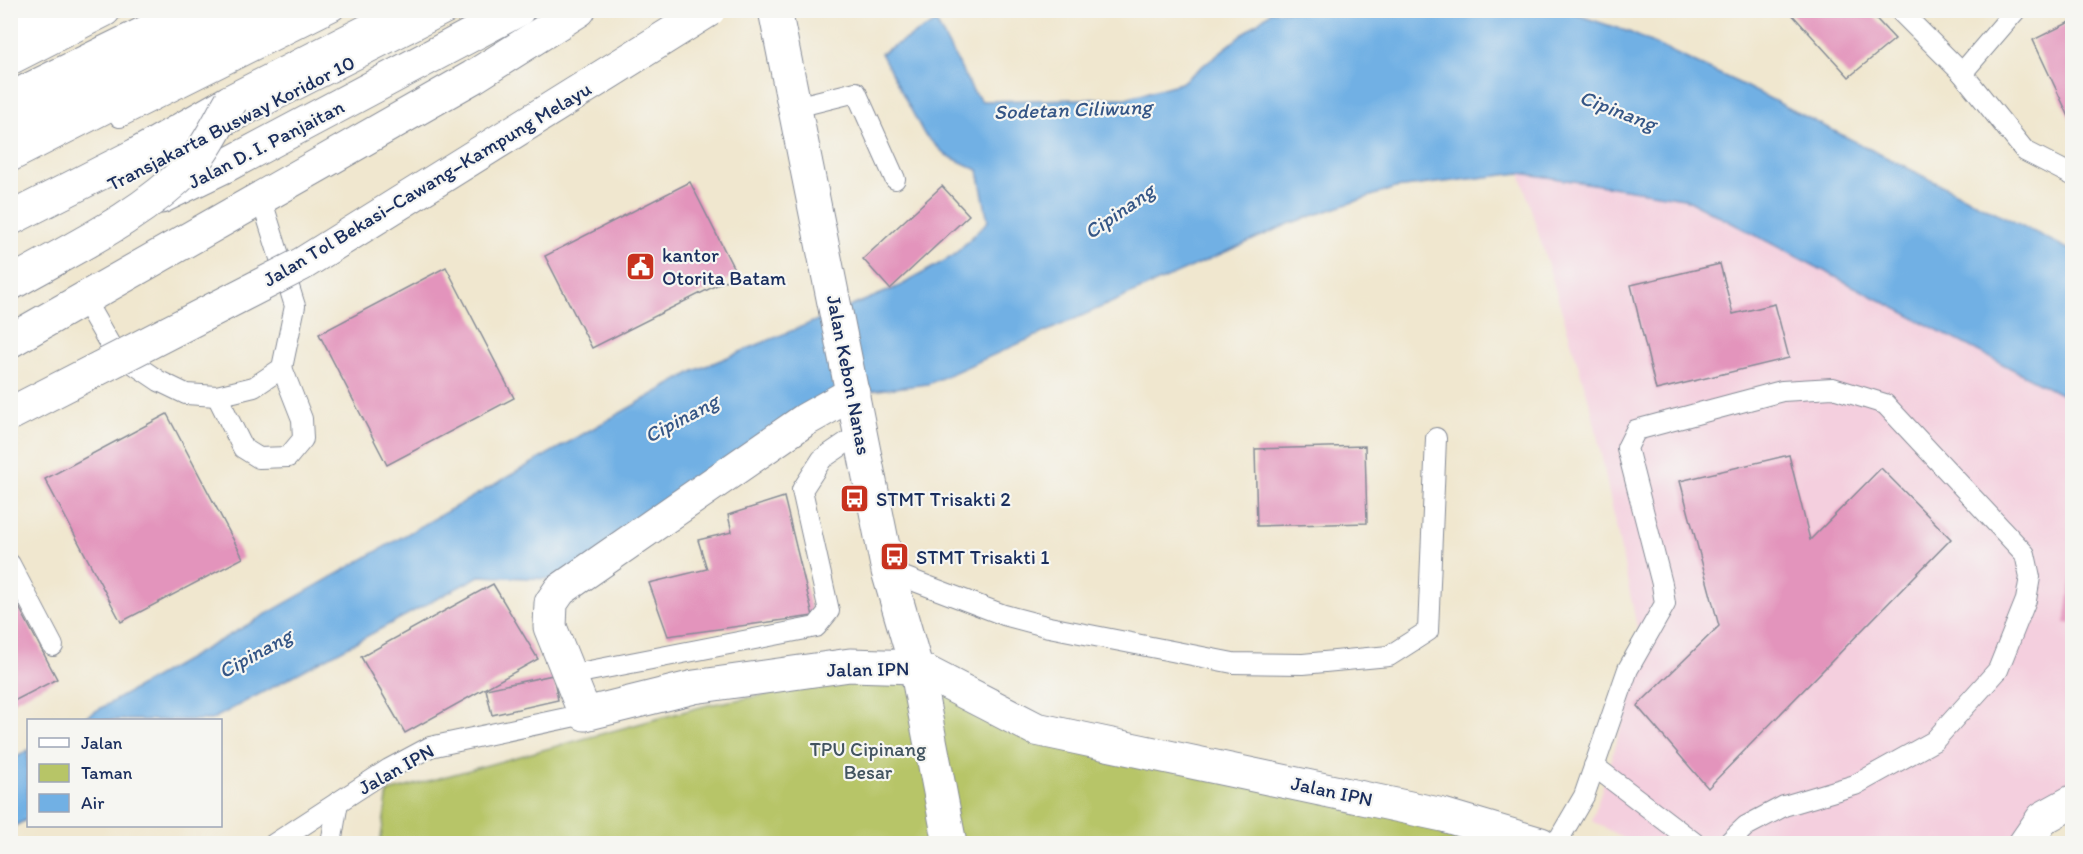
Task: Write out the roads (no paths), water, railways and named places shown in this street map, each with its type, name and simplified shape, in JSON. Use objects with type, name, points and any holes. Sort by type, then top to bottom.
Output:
[{"type":"main road","points":[[10,28],[48,10]]},
{"type":"main road","points":[[10,58],[104,10]]},
{"type":"main road","points":[[10,99],[192,10]]},
{"type":"main road","points":[[10,128],[240,10]]},
{"type":"main road","points":[[10,155],[293,10]]},
{"type":"main road","points":[[10,219],[136,155],[231,101],[409,10]]},
{"type":"main road","name":"Jalan D. I. Panjaitan","points":[[10,270],[225,166],[518,10]]},
{"type":"main road","points":[[10,341],[85,301],[473,77],[579,10]]},
{"type":"main road","name":"Jalan Tol Bekasi–Cawang–Kampung Melayu","points":[[10,414],[302,264],[709,10]]},
{"type":"main road","name":"Jalan Kebon Nanas","points":[[775,10],[888,571],[916,667],[950,843]]},
{"type":"main road","points":[[10,284],[142,207],[173,182],[191,165],[205,146],[231,101]]},
{"type":"main road","points":[[585,714],[550,627],[551,603],[560,590],[852,387]]},
{"type":"main road","name":"Jalan IPN","points":[[585,714],[694,687],[850,665],[916,667],[1036,729],[1443,815],[1541,843]]},
{"type":"main road","points":[[2025,843],[2043,819],[2073,801]]},
{"type":"lane","points":[[10,171],[334,10]]},
{"type":"lane","name":"Transjakarta Busway Koridor 10","points":[[10,235],[453,10]]},
{"type":"lane","points":[[1899,10],[1962,73],[2025,151],[2073,175]]},
{"type":"lane","points":[[1962,73],[2016,10]]},
{"type":"lane","points":[[796,107],[856,92],[895,179]]},
{"type":"lane","points":[[217,396],[243,448],[259,458],[288,457],[303,439],[302,419],[282,368],[295,306],[261,198]]},
{"type":"lane","points":[[85,301],[112,350],[159,381],[186,394],[217,396],[254,387],[282,368]]},
{"type":"lane","points":[[1556,843],[1584,796],[1628,669],[1665,604],[1662,584],[1627,448],[1636,430],[1782,391],[1833,388],[1885,404],[2025,554],[2030,577],[2026,600],[1998,670],[1934,741],[1855,785],[1784,806],[1746,826],[1727,843]]},
{"type":"lane","points":[[569,675],[816,627],[829,611],[802,490],[822,459],[860,433]]},
{"type":"lane","points":[[888,571],[1004,615],[1049,627],[1233,663],[1303,664],[1389,656],[1428,631],[1436,438]]},
{"type":"lane","points":[[10,564],[53,646]]},
{"type":"lane","name":"Jalan IPN","points":[[274,843],[389,769],[430,747],[585,714]]},
{"type":"lane","points":[[1594,766],[1696,843]]},
{"type":"lane","points":[[331,843],[338,802]]},
{"type":"water","points":[[1272,11],[1565,11],[1629,32],[1739,83],[2072,251],[2072,400],[1684,198],[1520,173],[1395,188],[1291,223],[928,384],[853,393],[574,580],[479,576],[213,719],[82,719],[694,371],[900,286],[953,256],[988,221],[978,170],[946,155],[924,134],[881,53],[936,22],[973,91],[982,101],[1126,98],[1181,83]]},
{"type":"water","points":[[27,751],[27,820],[11,828],[11,761]]},
{"type":"place","name":"kantor Otorita Batam","points":[[641,266]]},
{"type":"place","name":"STMT Trisakti 2","points":[[855,499]]},
{"type":"place","name":"STMT Trisakti 1","points":[[895,557]]},
{"type":"water label","name":"Sodetan Ciliwung","points":[[1073,109]]},
{"type":"water label","name":"Cipinang","points":[[1618,110]]},
{"type":"water label","name":"Cipinang","points":[[1119,211]]},
{"type":"water label","name":"Cipinang","points":[[681,418]]},
{"type":"water label","name":"Cipinang","points":[[255,653]]},
{"type":"park label","name":"TPU Cipinang Besar","points":[[868,760]]}]
